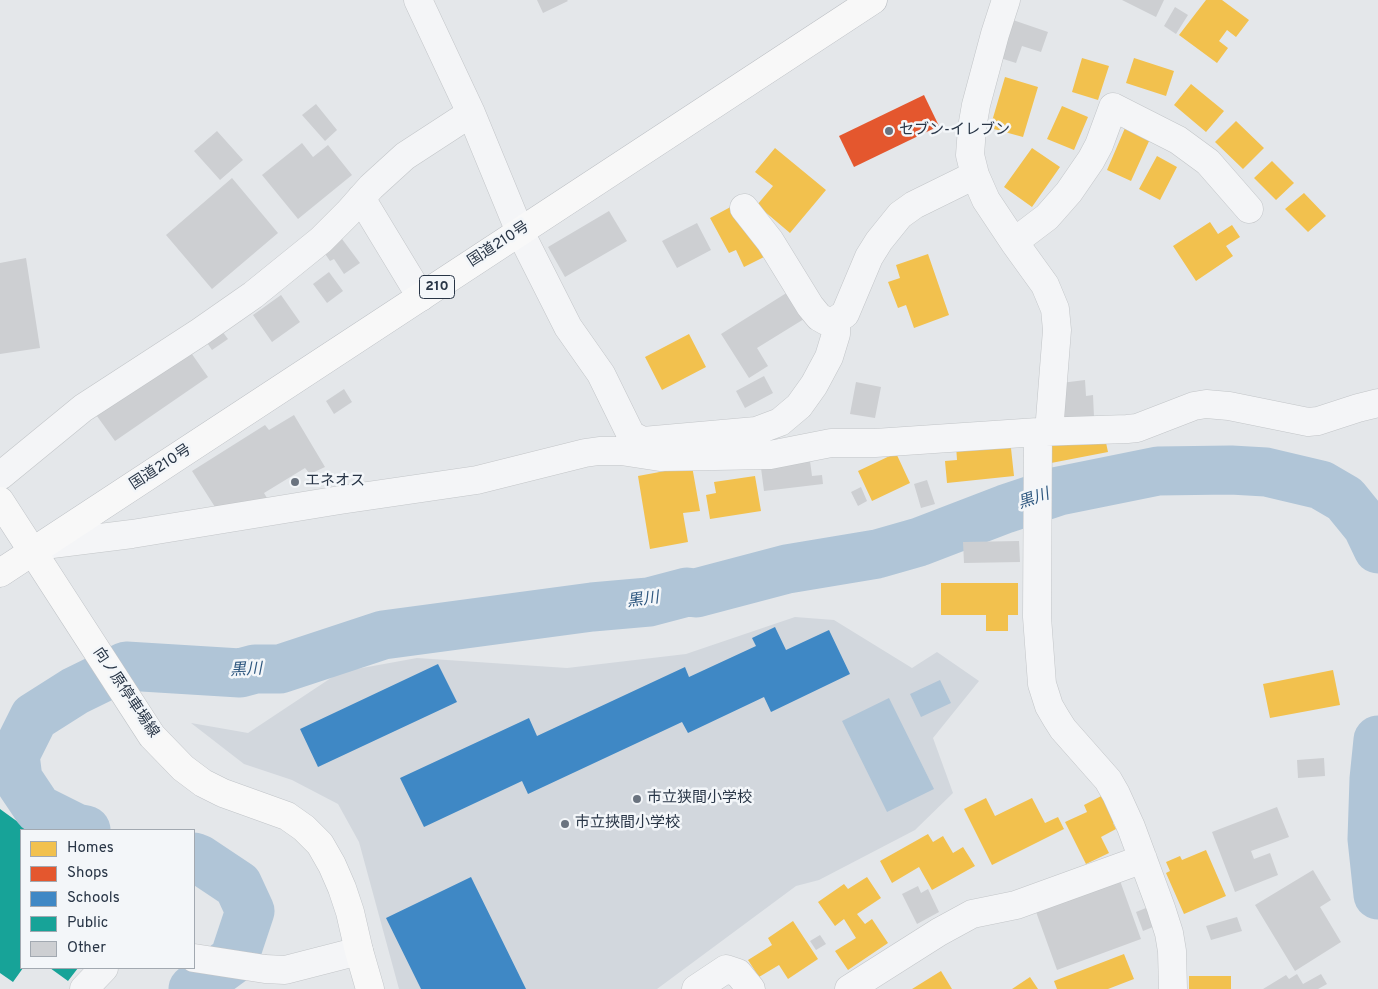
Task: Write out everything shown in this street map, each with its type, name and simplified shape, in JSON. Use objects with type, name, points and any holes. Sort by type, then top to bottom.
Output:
[{"type":"main road","name":"国道210号","points":[[0,573],[873,0]]},
{"type":"main road","name":"向ノ原停車場線","points":[[0,501],[38,548],[67,606],[152,736],[183,768],[203,783],[223,793],[287,816],[304,828],[320,844],[339,880],[350,912],[370,989]]},
{"type":"street","points":[[418,0],[470,114],[520,232],[568,327],[601,374],[632,444],[660,457],[770,455],[831,443],[875,443],[1042,435],[1137,428],[1194,406],[1206,404],[1229,406],[1308,422],[1318,422],[1378,403]]},
{"type":"street","points":[[1006,0],[995,34],[972,128],[970,154],[974,175],[986,200],[1044,284],[1055,309],[1057,330],[1042,435],[1037,512],[1037,617],[1040,669],[1045,697],[1056,718],[1063,729],[1108,780],[1116,794],[1143,859],[1169,933],[1172,951],[1173,989]]},
{"type":"street","points":[[1014,242],[1047,217],[1069,192],[1099,145],[1113,107],[1178,140],[1208,162],[1249,209]]},
{"type":"street","points":[[0,476],[83,408],[253,295],[321,240],[377,181],[405,156],[470,114]]},
{"type":"street","points":[[744,208],[770,241],[810,306],[819,317],[826,321],[836,321],[845,314],[875,247],[900,215],[914,205],[974,175]]},
{"type":"street","points":[[361,198],[421,297]]},
{"type":"street","points":[[38,548],[349,498],[478,480],[585,453],[611,451],[643,441],[756,431],[780,422],[799,406],[814,385],[829,357],[836,334],[836,321]]},
{"type":"street","points":[[849,989],[966,916],[1016,905],[1143,859]]},
{"type":"street","points":[[195,958],[265,970],[286,970],[359,951]]},
{"type":"street","points":[[84,989],[103,969]]},
{"type":"street","points":[[696,989],[726,969],[738,973],[751,989]]},
{"type":"shaded area","name":"市立狭間小学校","points":[[795,617],[834,620],[912,668],[937,652],[979,681],[933,738],[953,793],[915,830],[819,880],[796,886],[657,989],[399,989],[359,842],[338,804],[292,780],[244,764],[191,723],[248,733],[340,672],[417,658],[567,668],[686,654]]},
{"type":"water","points":[[940,680],[951,703],[921,717],[910,694]]},
{"type":"water","points":[[889,698],[934,789],[887,812],[842,721]]},
{"type":"building: Homes","points":[[1206,0],[1222,0],[1249,20],[1236,37],[1227,30],[1219,41],[1228,48],[1217,63],[1179,35]]},
{"type":"building: Homes","points":[[1082,58],[1109,66],[1098,100],[1072,92]]},
{"type":"building: Homes","points":[[1134,58],[1174,71],[1166,96],[1126,83]]},
{"type":"building: Homes","points":[[1005,77],[1038,87],[1023,137],[990,128]]},
{"type":"building: Homes","points":[[1191,84],[1224,111],[1206,132],[1174,105]]},
{"type":"building: Homes","points":[[1062,106],[1088,117],[1074,150],[1047,139]]},
{"type":"building: Homes","points":[[1236,121],[1264,148],[1243,169],[1215,142]]},
{"type":"building: Homes","points":[[1125,128],[1150,139],[1131,181],[1107,170]]},
{"type":"building: Homes","points":[[775,148],[826,190],[790,233],[757,205],[773,186],[755,172]]},
{"type":"building: Homes","points":[[1032,148],[1060,167],[1032,207],[1004,187]]},
{"type":"building: Homes","points":[[1157,156],[1177,167],[1160,200],[1139,189]]},
{"type":"building: Homes","points":[[1272,161],[1294,183],[1276,200],[1254,178]]},
{"type":"building: Homes","points":[[1304,193],[1326,216],[1308,232],[1285,209]]},
{"type":"building: Homes","points":[[738,203],[766,256],[744,267],[736,250],[729,253],[710,218]]},
{"type":"building: Homes","points":[[1210,222],[1218,234],[1232,225],[1240,237],[1226,246],[1233,256],[1196,281],[1173,246]]},
{"type":"building: Homes","points":[[928,254],[949,315],[914,328],[906,305],[898,308],[888,282],[900,278],[896,265]]},
{"type":"building: Homes","points":[[689,334],[706,367],[662,390],[645,357]]},
{"type":"building: Homes","points":[[1046,438],[1105,438],[1108,452],[1051,463]]},
{"type":"building: Homes","points":[[1010,439],[1014,476],[947,483],[945,461],[957,460],[956,445]]},
{"type":"building: Homes","points":[[896,453],[910,483],[872,501],[858,471]]},
{"type":"building: Homes","points":[[692,466],[700,511],[683,513],[688,542],[650,549],[638,476]]},
{"type":"building: Homes","points":[[755,476],[761,511],[710,519],[706,495],[716,493],[714,482]]},
{"type":"building: Homes","points":[[941,583],[1018,583],[1018,615],[1008,615],[1008,631],[986,631],[986,615],[941,615]]},
{"type":"building: Homes","points":[[1333,670],[1340,705],[1270,718],[1263,684]]},
{"type":"building: Homes","points":[[1109,792],[1122,819],[1113,823],[1116,829],[1101,837],[1109,853],[1086,864],[1065,822],[1087,812],[1084,805]]},
{"type":"building: Homes","points":[[986,798],[995,816],[1032,798],[1045,823],[1058,817],[1064,829],[992,865],[964,809]]},
{"type":"building: Homes","points":[[928,834],[933,842],[943,836],[953,853],[963,847],[975,866],[932,890],[919,867],[892,883],[880,861]]},
{"type":"building: Homes","points":[[1206,850],[1226,896],[1184,914],[1166,873],[1170,871],[1166,862],[1180,856],[1182,860]]},
{"type":"building: Homes","points":[[867,877],[881,898],[857,914],[865,924],[872,919],[888,943],[848,970],[835,951],[856,938],[844,919],[835,926],[818,902],[844,884],[848,889]]},
{"type":"building: Homes","points":[[793,921],[818,959],[788,979],[779,965],[759,977],[748,960],[772,945],[768,938]]},
{"type":"building: Homes","points":[[1124,954],[1134,979],[1108,989],[1057,989],[1054,981]]},
{"type":"building: Homes","points":[[941,971],[952,989],[912,989]]},
{"type":"building: Homes","points":[[1189,976],[1231,976],[1231,989],[1189,989]]},
{"type":"building: Homes","points":[[1030,977],[1038,989],[1012,989]]},
{"type":"building: Shops","name":"セブン-イレブン","points":[[924,95],[939,126],[854,167],[839,136]]},
{"type":"building: Schools","points":[[775,627],[786,650],[829,630],[850,674],[771,712],[764,697],[688,733],[682,722],[528,794],[522,781],[424,827],[400,778],[529,718],[537,736],[685,667],[689,677],[756,646],[752,638]]},
{"type":"building: Schools","points":[[438,664],[457,702],[318,767],[300,729]]},
{"type":"building: Schools","points":[[471,877],[526,989],[421,989],[386,918]]},
{"type":"building: Public","points":[[0,809],[28,829],[20,829],[20,969],[22,969],[13,982],[0,973]]},
{"type":"building: Public","points":[[51,969],[77,969],[68,981]]},
{"type":"building: Other","points":[[537,0],[567,0],[568,1],[543,13]]},
{"type":"building: Other","points":[[1122,0],[1164,0],[1156,17]]},
{"type":"building: Other","points":[[1175,7],[1188,15],[1176,34],[1164,26]]},
{"type":"building: Other","points":[[1010,19],[1048,32],[1041,52],[1022,46],[1016,63],[997,57]]},
{"type":"building: Other","points":[[316,104],[337,130],[325,141],[302,115]]},
{"type":"building: Other","points":[[217,131],[243,160],[220,180],[194,151]]},
{"type":"building: Other","points":[[302,143],[313,157],[328,145],[352,175],[298,219],[262,175]]},
{"type":"building: Other","points":[[232,178],[278,233],[212,289],[166,235]]},
{"type":"building: Other","points":[[609,211],[627,241],[565,277],[548,247]]},
{"type":"building: Other","points":[[697,223],[711,250],[677,268],[662,241]]},
{"type":"building: Other","points":[[339,235],[360,263],[344,274],[334,259],[330,261],[321,248]]},
{"type":"building: Other","points":[[26,258],[40,348],[0,354],[0,263]]},
{"type":"building: Other","points":[[329,272],[343,291],[327,303],[313,284]]},
{"type":"building: Other","points":[[788,292],[804,319],[757,348],[768,366],[749,378],[721,334]]},
{"type":"building: Other","points":[[281,295],[300,322],[272,342],[253,315]]},
{"type":"building: Other","points":[[219,327],[228,339],[212,350],[203,337]]},
{"type":"building: Other","points":[[187,347],[208,377],[115,441],[94,412]]},
{"type":"building: Other","points":[[764,376],[773,393],[745,408],[736,391]]},
{"type":"building: Other","points":[[1085,380],[1086,396],[1093,395],[1094,417],[1064,419],[1061,383]]},
{"type":"building: Other","points":[[856,382],[881,387],[875,418],[850,414]]},
{"type":"building: Other","points":[[344,389],[352,402],[334,414],[326,401]]},
{"type":"building: Other","points":[[294,415],[325,467],[310,474],[305,468],[264,493],[267,498],[215,507],[192,471],[265,425],[269,430]]},
{"type":"building: Other","points":[[810,461],[812,476],[822,475],[823,484],[764,491],[761,468]]},
{"type":"building: Other","points":[[927,480],[935,504],[921,508],[914,484]]},
{"type":"building: Other","points":[[861,487],[867,501],[858,506],[851,492]]},
{"type":"building: Other","points":[[1019,541],[1020,562],[964,563],[963,542]]},
{"type":"building: Other","points":[[1324,758],[1325,776],[1298,778],[1297,760]]},
{"type":"building: Other","points":[[1277,807],[1289,837],[1251,851],[1254,859],[1270,853],[1278,875],[1235,892],[1212,832]]},
{"type":"building: Other","points":[[1313,870],[1331,900],[1320,907],[1341,942],[1295,971],[1255,905]]},
{"type":"building: Other","points":[[1119,878],[1141,939],[1057,970],[1035,909]]},
{"type":"building: Other","points":[[918,886],[921,893],[928,889],[939,912],[917,924],[902,894]]},
{"type":"building: Other","points":[[1151,906],[1158,925],[1143,931],[1136,912]]},
{"type":"building: Other","points":[[1237,917],[1242,931],[1211,940],[1206,926]]},
{"type":"building: Other","points":[[820,935],[826,944],[816,950],[810,941]]},
{"type":"building: Other","points":[[1297,974],[1303,984],[1321,974],[1327,984],[1318,989],[1263,989],[1286,975],[1289,979]]},
{"type":"waterway","name":"黒川","points":[[81,829],[38,809],[18,779],[15,755],[34,717],[75,691],[126,666],[240,673],[255,669],[280,669],[383,635],[592,607],[649,602],[687,592],[696,593],[787,569],[877,554],[919,542],[1005,509],[1059,491],[1158,471],[1231,470],[1266,472],[1321,485],[1345,499],[1367,526],[1378,549]]},
{"type":"waterway","name":"黒川","points":[[1378,740],[1374,779],[1372,839],[1378,895]]},
{"type":"waterway","name":"黒川","points":[[193,989],[234,959],[250,911],[238,885],[195,857]]},
{"type":"place","name":"セブン-イレブン","points":[[889,131]]},
{"type":"place","name":"エネオス","points":[[295,482]]},
{"type":"place","name":"市立狭間小学校","points":[[637,799]]},
{"type":"place","name":"市立挾間小学校","points":[[565,824]]}]
